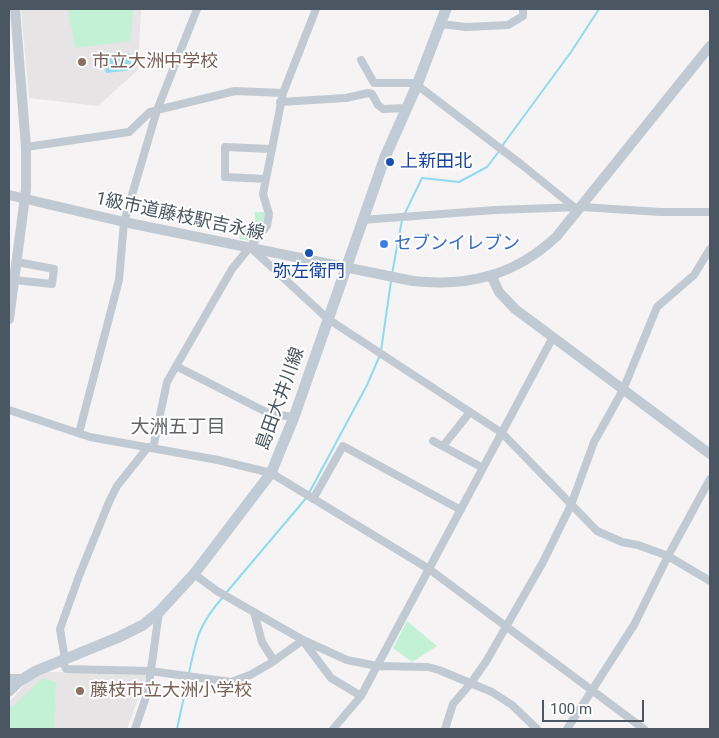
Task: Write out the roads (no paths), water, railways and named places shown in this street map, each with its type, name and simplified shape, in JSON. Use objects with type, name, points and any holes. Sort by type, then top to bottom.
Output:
[{"type":"main road","name":"島田大井川線","points":[[9,691],[24,678],[36,671],[119,637],[142,625],[159,612],[194,574],[271,473],[294,418],[385,157],[417,85],[446,9]]},
{"type":"street","points":[[9,319],[25,200],[26,147],[13,34],[15,9]]},
{"type":"street","points":[[79,434],[119,280],[124,222],[156,110],[197,9]]},
{"type":"street","points":[[303,640],[274,661],[250,675],[231,682],[150,671],[66,669],[63,660],[60,629],[109,502],[117,486],[150,448],[165,389],[176,366],[232,269],[268,226],[269,214],[263,194],[280,102],[316,9]]},
{"type":"street","points":[[441,24],[466,27],[508,24],[523,16],[523,9]]},
{"type":"street","name":"1級市道藤枝駅吉永線","points":[[9,196],[346,268],[430,283],[463,282],[492,275],[516,266],[542,251],[557,236],[578,207],[710,46]]},
{"type":"street","points":[[361,60],[374,83],[412,83],[417,85],[578,207]]},
{"type":"street","points":[[26,147],[129,132],[150,112],[235,91],[282,93]]},
{"type":"street","points":[[280,102],[346,98],[368,93],[372,94],[378,105],[383,109],[407,108]]},
{"type":"street","points":[[266,179],[225,177],[225,146],[271,149]]},
{"type":"street","points":[[362,220],[496,210],[578,207],[660,212],[710,212]]},
{"type":"street","points":[[250,247],[328,319],[502,432],[597,531],[622,542],[638,545],[668,556],[710,581]]},
{"type":"street","points":[[445,729],[453,704],[487,660],[543,562],[571,505],[594,442],[657,307],[694,275],[710,249]]},
{"type":"street","points":[[14,280],[52,284],[54,269],[17,262]]},
{"type":"street","points":[[492,275],[499,292],[506,301],[710,454]]},
{"type":"street","points":[[338,727],[360,696],[377,666],[553,337]]},
{"type":"street","points":[[176,366],[270,414],[294,418]]},
{"type":"street","points":[[9,410],[79,434],[218,460],[271,473],[429,569],[644,729]]},
{"type":"street","points":[[443,446],[470,412]]},
{"type":"street","points":[[433,441],[483,468]]},
{"type":"street","points":[[309,497],[343,446],[461,510]]},
{"type":"street","points":[[567,729],[634,625],[668,556],[710,479]]},
{"type":"street","points":[[194,574],[217,591],[303,640],[347,660],[377,666],[428,667],[492,692],[512,705],[537,729]]},
{"type":"street","points":[[136,729],[148,692],[159,612]]},
{"type":"street","points":[[254,612],[262,642],[274,661]]},
{"type":"street","points":[[303,640],[331,678],[360,696]]},
{"type":"street","points":[[9,678],[24,678]]},
{"type":"water","points":[[129,53],[132,70],[106,73],[103,56]]},
{"type":"waterway","points":[[502,146],[571,52],[599,9]]},
{"type":"waterway","points":[[405,213],[422,178],[459,182],[487,167],[500,150]]},
{"type":"waterway","points":[[392,274],[402,220]]},
{"type":"waterway","points":[[381,351],[391,281]]},
{"type":"waterway","points":[[309,493],[367,385],[380,355]]},
{"type":"waterway","points":[[226,593],[307,497]]},
{"type":"waterway","points":[[189,673],[200,632],[209,615],[223,597]]},
{"type":"waterway","points":[[177,729],[188,678]]},
{"type":"place","name":"市立大洲中学校","points":[[82,62]]},
{"type":"place","name":"上新田北","points":[[390,162]]},
{"type":"place","name":"セブンイレブン","points":[[384,244]]},
{"type":"place","name":"弥左衛門","points":[[309,253]]},
{"type":"place","name":"藤枝市立大洲小学校","points":[[80,691]]},
{"type":"district","name":"大洲五丁目","points":[[178,428]]}]
